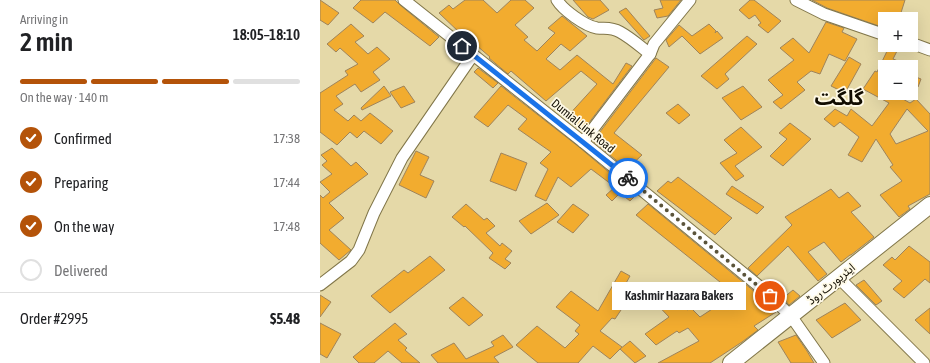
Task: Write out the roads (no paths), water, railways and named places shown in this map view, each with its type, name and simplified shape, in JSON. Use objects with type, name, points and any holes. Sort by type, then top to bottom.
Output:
[{"type":"highway","name":"ایئرپورٹ روڈ","points":[[731,363],[930,205]]},
{"type":"street","name":"Dumial Link Road","points":[[404,0],[760,286],[791,316],[824,363]]},
{"type":"street","points":[[557,0],[559,4],[588,25],[597,28],[607,27],[620,32],[650,54]]},
{"type":"street","points":[[582,142],[650,54],[654,44],[690,0]]},
{"type":"street","points":[[796,0],[824,14],[878,33]]},
{"type":"street","points":[[918,46],[930,50]]},
{"type":"street","points":[[320,285],[351,260],[358,250],[374,213],[402,158],[473,55]]},
{"type":"street","points":[[838,277],[924,363]]},
{"type":"place","name":"Kashmir Hazara Bakers","points":[[770,296]]},
{"type":"district","name":"گلگت","points":[[839,97]]}]
